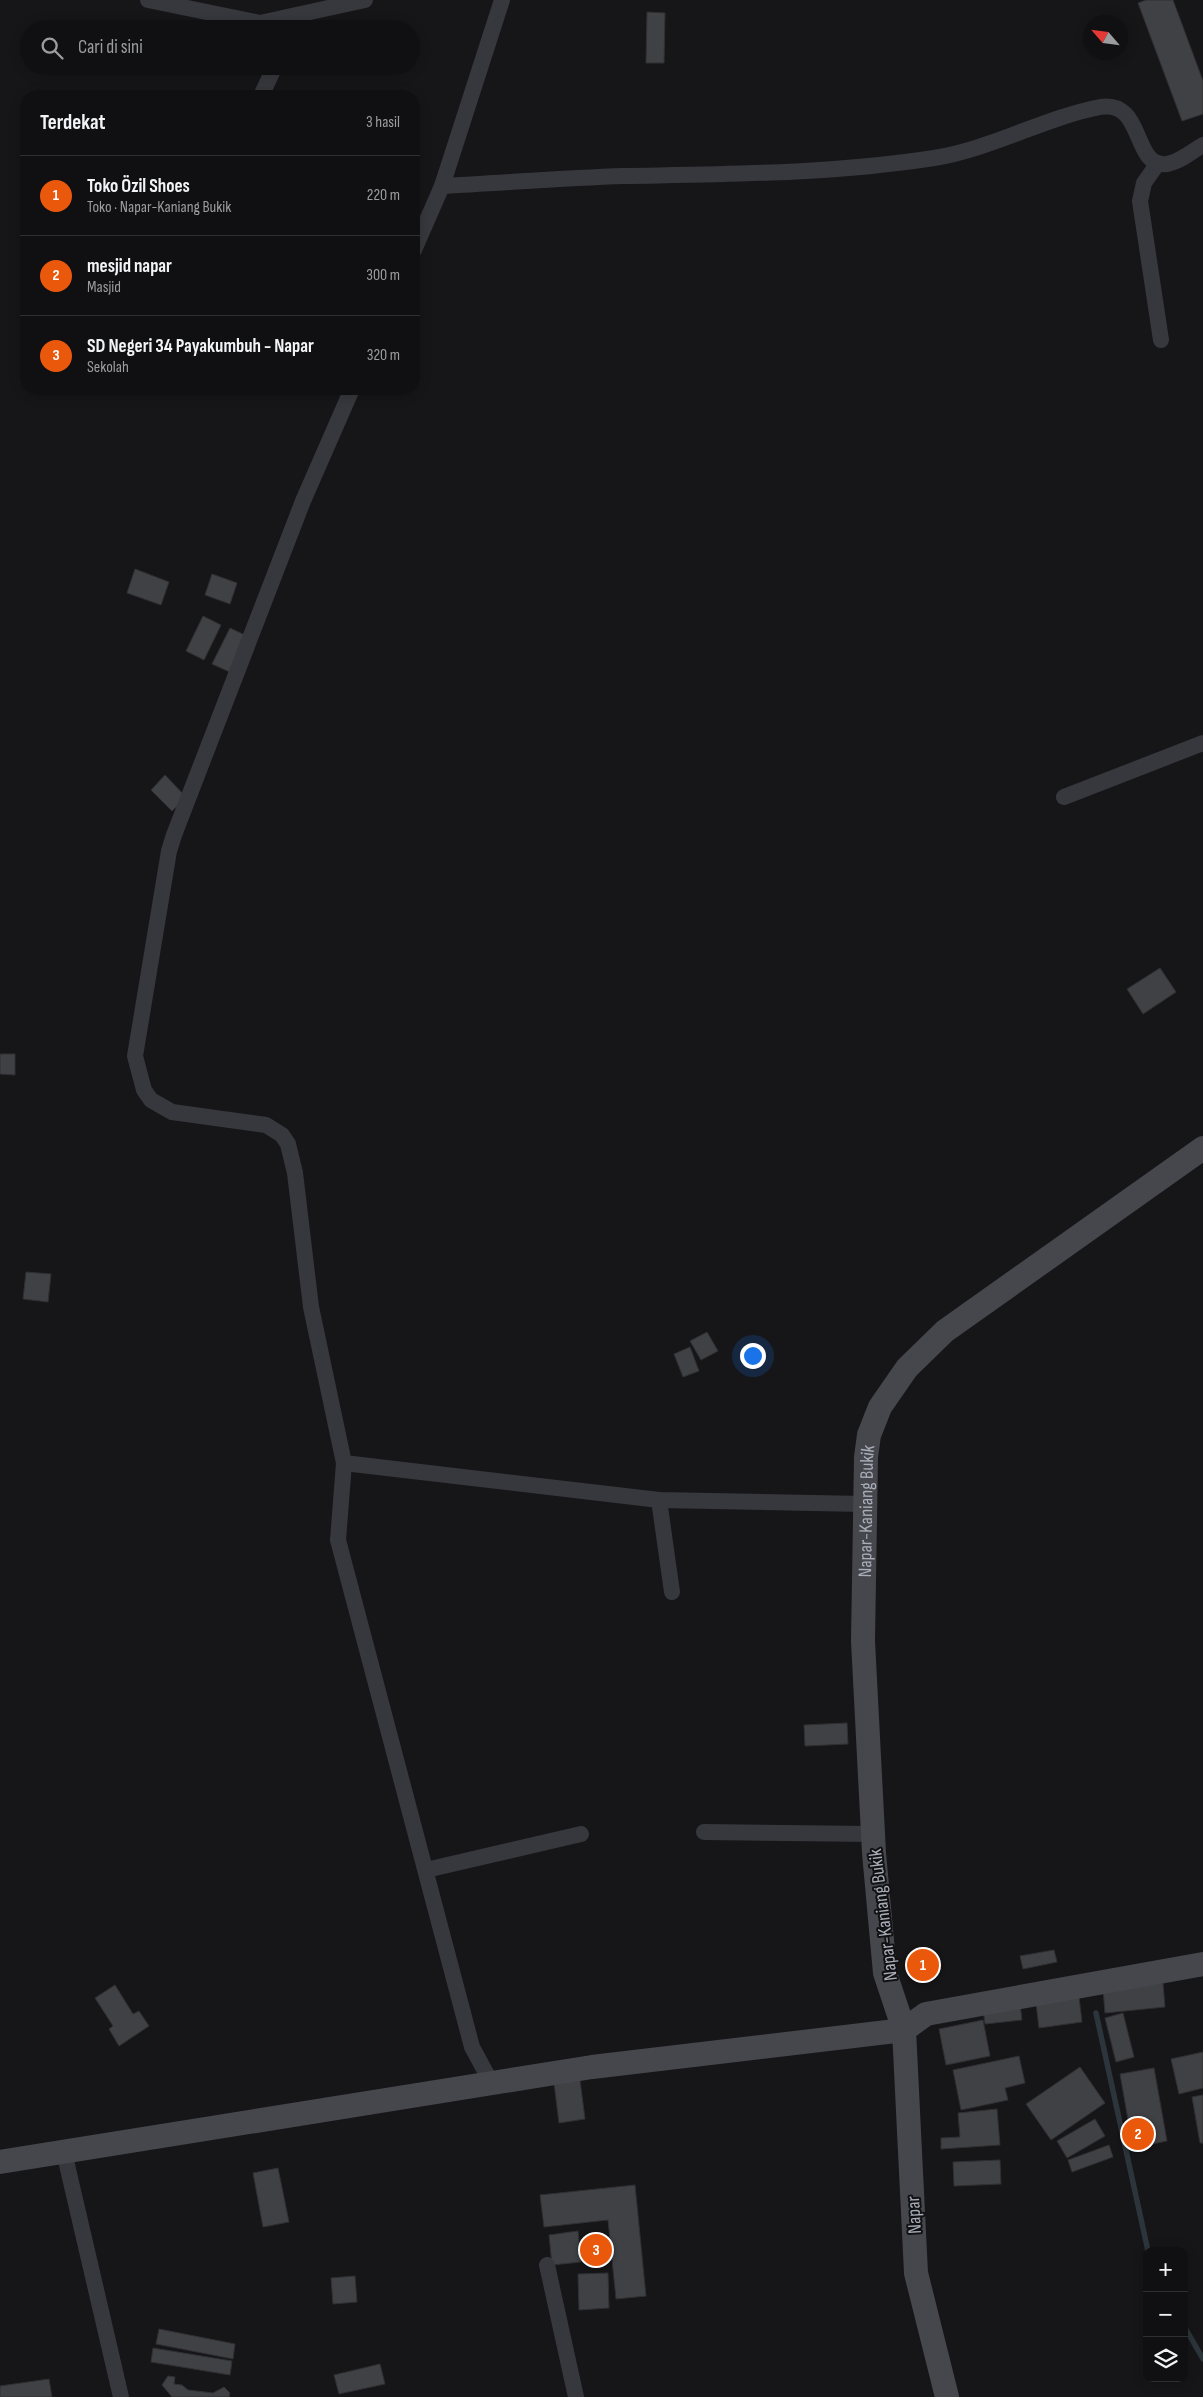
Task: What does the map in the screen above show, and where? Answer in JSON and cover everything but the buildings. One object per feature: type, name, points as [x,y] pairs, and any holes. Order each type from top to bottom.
[{"type":"street","points":[[148,0],[245,20]]},
{"type":"street","points":[[302,20],[365,0]]},
{"type":"street","points":[[420,236],[442,186],[502,0]]},
{"type":"street","points":[[264,90],[271,75]]},
{"type":"street","points":[[442,186],[621,176],[789,173],[935,158],[978,147],[1102,107],[1118,110],[1128,116],[1149,159],[1158,163],[1171,163],[1203,145]]},
{"type":"street","points":[[1158,163],[1144,183],[1140,200],[1161,340]]},
{"type":"street","points":[[349,395],[303,501],[174,835],[169,851],[135,1056],[144,1090],[151,1100],[162,1108],[172,1112],[266,1125],[282,1135],[288,1144],[295,1173],[311,1307],[344,1463],[338,1540],[472,2047],[492,2084]]},
{"type":"street","points":[[1064,797],[1203,743]]},
{"type":"street","name":"Napar-Kaniang Bukik","points":[[904,2030],[885,1973],[873,1834],[863,1641],[868,1435],[880,1407],[907,1368],[945,1331],[966,1314],[1203,1148]]},
{"type":"street","points":[[344,1463],[659,1500],[865,1504]]},
{"type":"street","points":[[659,1500],[672,1592]]},
{"type":"street","points":[[704,1832],[873,1834]]},
{"type":"street","points":[[426,1870],[581,1834]]},
{"type":"street","points":[[0,2162],[592,2067],[904,2030],[926,2014],[1203,1964]]},
{"type":"street","name":"Napar","points":[[904,2030],[916,2274],[947,2397]]},
{"type":"street","points":[[64,2152],[121,2397]]},
{"type":"street","points":[[547,2265],[576,2397]]},
{"type":"waterway","points":[[1096,2013],[1147,2247]]},
{"type":"waterway","points":[[1188,2333],[1203,2359]]},
{"type":"place","name":"Toko Özil Shoes","points":[[923,1965]]},
{"type":"place","name":"mesjid napar","points":[[1138,2134]]},
{"type":"place","name":"SD Negeri 34 Payakumbuh - Napar","points":[[596,2250]]}]
